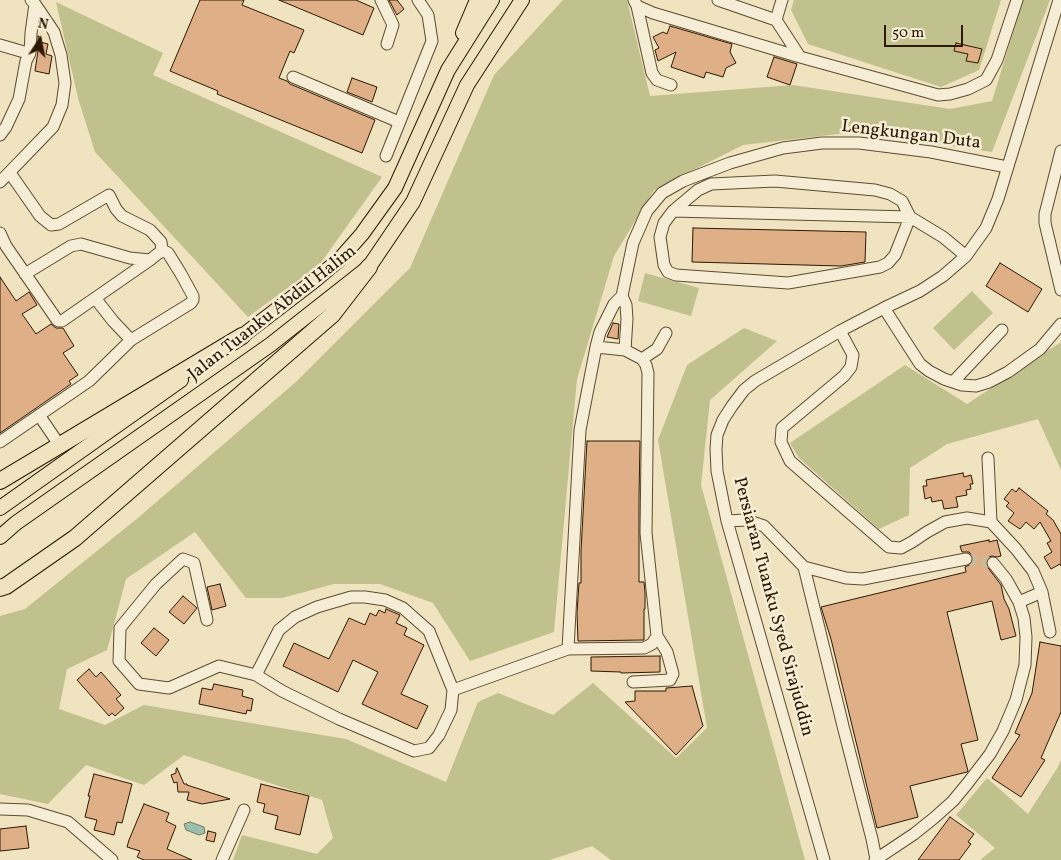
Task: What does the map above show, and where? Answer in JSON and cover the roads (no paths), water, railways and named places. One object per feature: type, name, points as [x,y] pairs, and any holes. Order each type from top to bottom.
[{"type":"highway","points":[[3,587],[75,538],[332,315],[369,268]]},
{"type":"highway","points":[[0,481],[242,336]]},
{"type":"main road","points":[[448,70],[477,0]]},
{"type":"main road","name":"Jalan Tuanku Abdul Halim","points":[[0,508],[242,336],[340,259],[362,234],[395,188],[448,70],[492,0]]},
{"type":"main road","name":"Jalan Tuanku Abdul Halim","points":[[0,537],[16,523],[270,345],[369,268],[413,202],[467,85],[522,0]]},
{"type":"street","points":[[381,0],[393,25],[387,44]]},
{"type":"street","points":[[386,156],[432,41],[428,15],[418,0]]},
{"type":"street","points":[[718,0],[776,20],[800,57]]},
{"type":"street","points":[[776,20],[782,0]]},
{"type":"street","points":[[636,3],[652,13],[800,57],[938,95],[968,89],[986,80],[997,60],[1017,0]]},
{"type":"street","name":"Persiaran Tuanku Syed Sirajuddin","points":[[824,860],[727,521],[717,471],[717,435],[723,420],[744,390],[755,381],[840,331],[920,291],[943,276],[966,256],[986,228],[998,199],[1060,0]]},
{"type":"street","points":[[0,135],[6,127],[19,99],[25,56],[30,53],[31,1]]},
{"type":"street","points":[[0,182],[54,127],[62,105],[65,83],[61,55],[54,32],[31,1]]},
{"type":"street","points":[[636,3],[652,73],[657,80],[670,85]]},
{"type":"street","points":[[0,45],[25,56]]},
{"type":"street","points":[[293,77],[399,122]]},
{"type":"street","name":"Lengkungan Duta","points":[[622,296],[633,243],[647,211],[662,193],[683,181],[730,163],[783,148],[822,143],[859,143],[931,152],[1007,167]]},
{"type":"street","points":[[1061,151],[1057,181],[1045,214],[1045,223],[1061,290]]},
{"type":"street","points":[[10,173],[40,216],[50,225],[59,224],[108,195],[122,216],[150,230],[161,242],[162,252]]},
{"type":"street","points":[[774,181],[875,190],[890,194],[902,201],[910,217],[895,255],[880,267],[788,283],[668,272],[664,264],[660,237],[664,223],[673,211],[698,190],[711,184],[774,181]]},
{"type":"street","points":[[673,211],[910,217],[943,237],[966,256]]},
{"type":"street","points":[[0,233],[3,248],[25,274],[56,320],[62,321],[164,250],[177,267],[193,300],[131,340],[89,381],[0,442]]},
{"type":"street","points":[[1049,242],[1061,246]]},
{"type":"street","points":[[25,274],[71,246],[81,244],[120,256],[150,260]]},
{"type":"street","points":[[568,649],[580,430],[600,332],[614,304],[622,296],[626,305],[627,319],[625,350]]},
{"type":"street","points":[[95,298],[131,340]]},
{"type":"street","points":[[884,308],[920,364],[929,371],[962,385],[976,386],[989,382],[1008,372],[1040,349],[1061,324]]},
{"type":"street","points":[[953,382],[1002,330]]},
{"type":"street","points":[[840,331],[853,355],[851,367],[844,376],[782,428],[781,442],[790,461],[889,547],[901,548],[945,522],[967,518],[990,522],[1016,549],[1033,571],[1042,592],[1050,632]]},
{"type":"street","points":[[642,359],[657,349],[666,333]]},
{"type":"street","points":[[596,347],[625,350],[642,359],[648,373],[646,532],[657,636],[667,652],[673,674],[670,680],[633,682]]},
{"type":"street","points":[[39,415],[60,446]]},
{"type":"street","points":[[988,458],[990,522]]},
{"type":"street","points":[[727,521],[746,520],[764,526],[804,567],[872,838],[875,860],[914,834],[953,801],[990,754],[1003,731],[1016,700],[1025,665],[1026,636],[1024,618],[1019,602],[1006,579],[993,564]]},
{"type":"street","points":[[804,567],[846,578],[863,579],[966,558]]},
{"type":"street","points":[[207,620],[194,563],[183,559],[156,584],[120,628],[119,661],[139,684],[169,688],[219,666],[256,675],[290,695],[339,719],[414,751],[429,748],[439,735],[451,710],[453,690],[429,630],[403,608],[385,600],[351,597],[317,607],[295,617],[279,630],[256,675]]},
{"type":"street","points":[[1019,602],[1042,592]]},
{"type":"street","points":[[453,690],[568,649],[644,648],[652,644],[657,636]]},
{"type":"street","points":[[0,809],[28,810],[68,822],[112,860]]},
{"type":"street","points":[[222,860],[244,810]]},
{"type":"tunnel","points":[[966,559],[993,563]]}]
